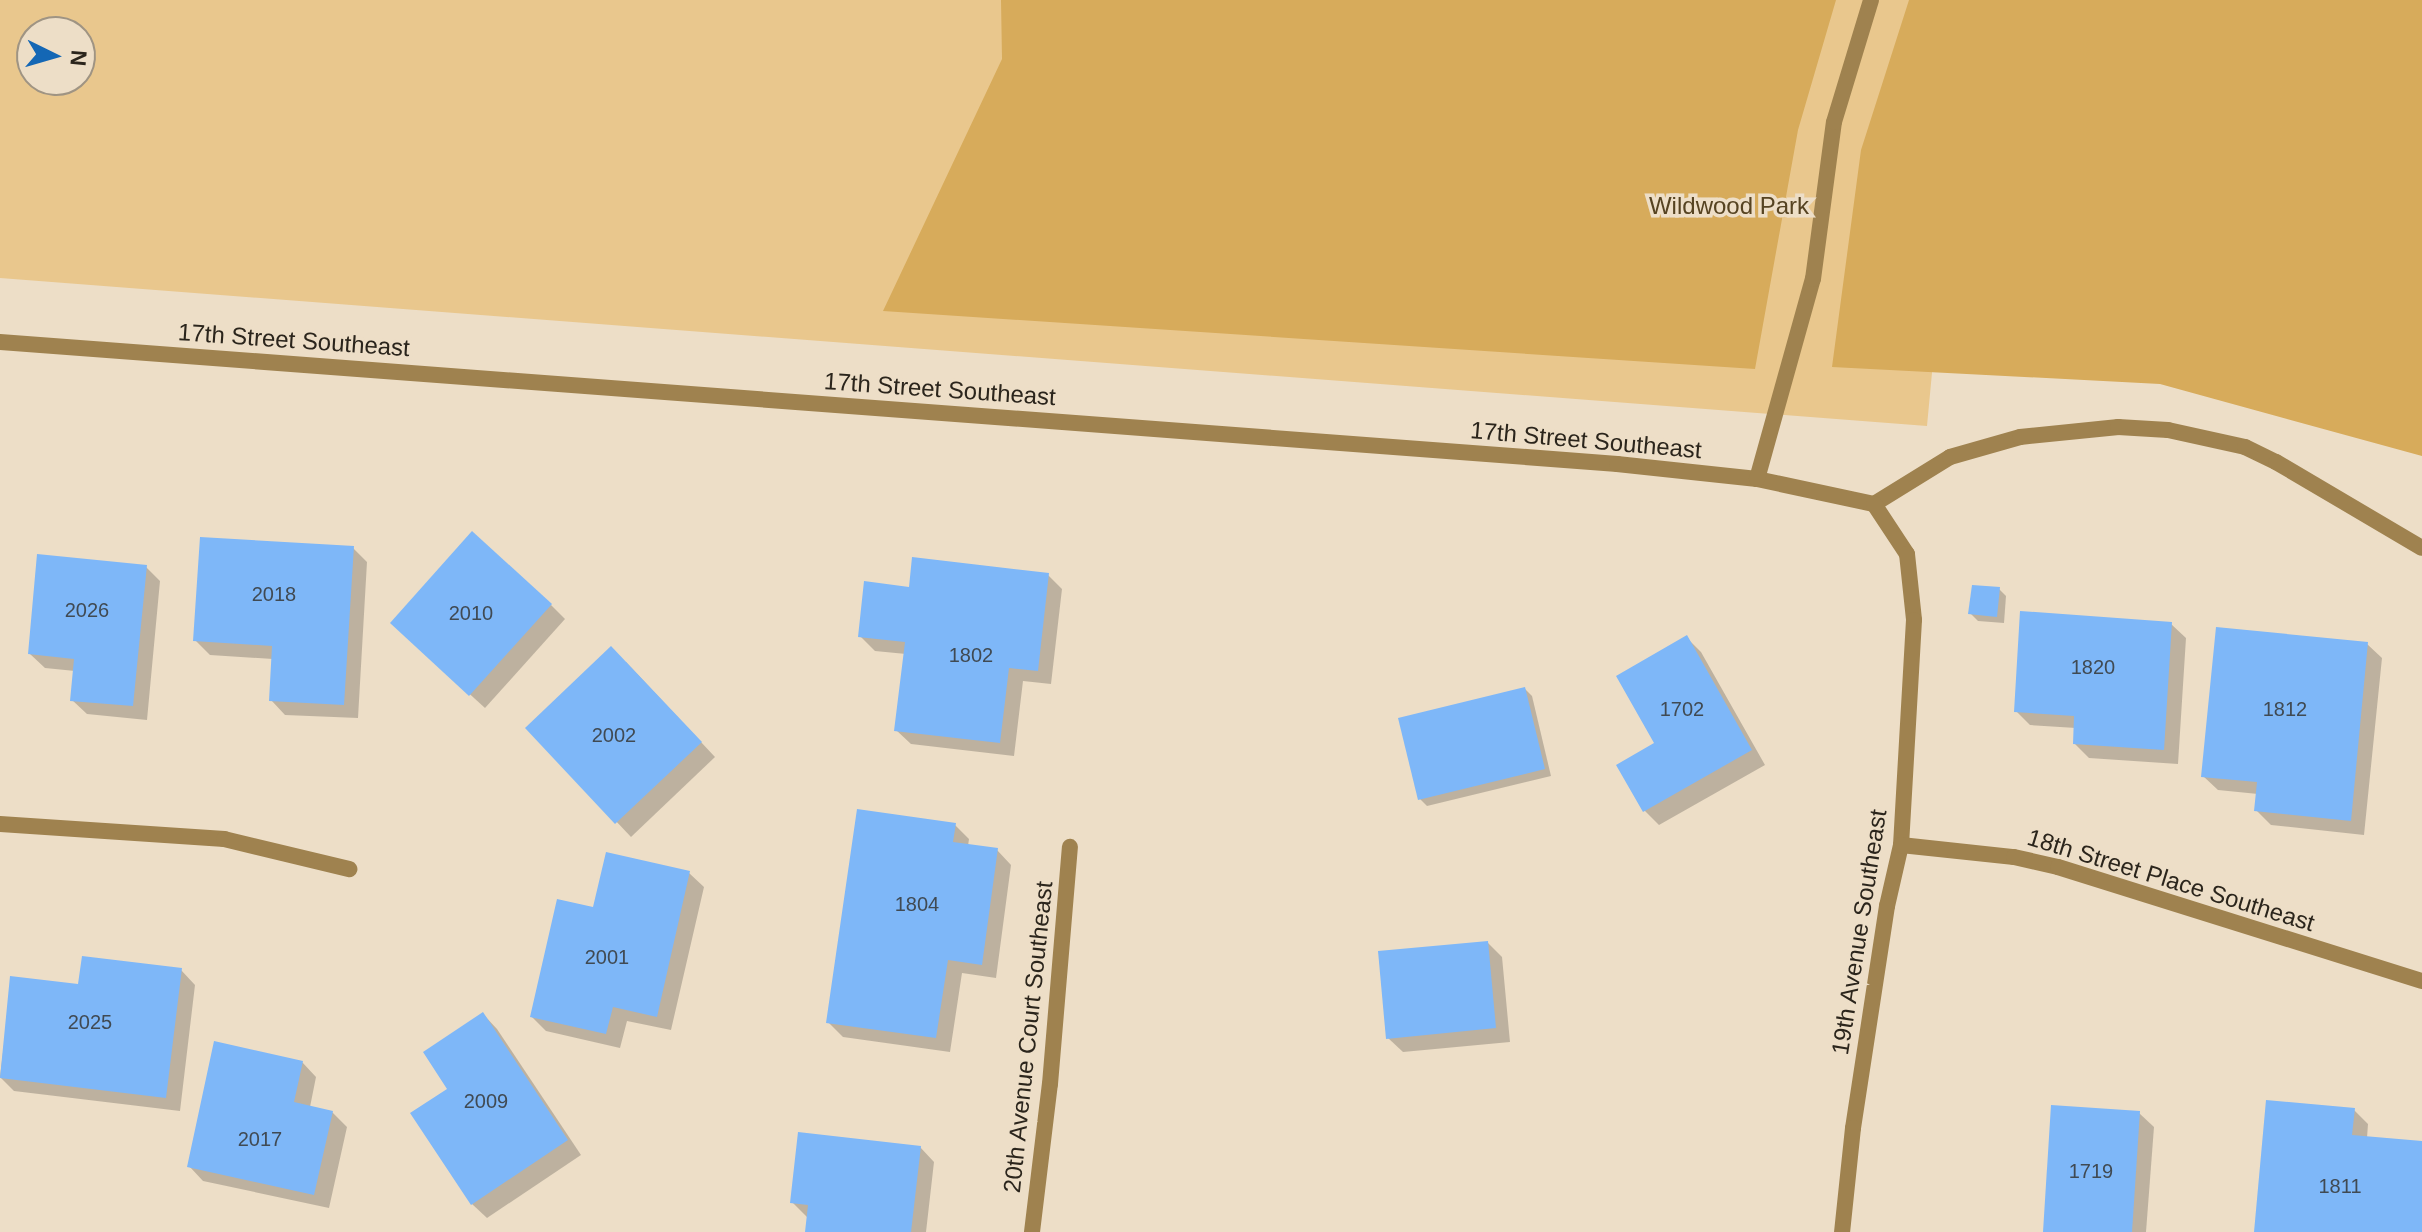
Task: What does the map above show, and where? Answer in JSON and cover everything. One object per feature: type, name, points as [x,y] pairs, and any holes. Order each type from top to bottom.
[{"type":"street","points":[[1757,479],[1813,279],[1834,122],[1871,0]]},
{"type":"street","name":"17th Street Southeast","points":[[0,342],[1617,464],[1757,479],[1874,504]]},
{"type":"street","points":[[1874,504],[1950,457],[2020,437],[2118,427],[2168,430],[2245,447],[2422,548]]},
{"type":"street","name":"19th Avenue Southeast","points":[[1842,1232],[1858,1098],[1887,906],[1901,845],[1914,620],[1907,554],[1874,504]]},
{"type":"street","points":[[0,824],[224,839],[349,869]]},
{"type":"street","name":"18th Street Place Southeast","points":[[1901,845],[2014,857],[2058,867],[2422,981]]},
{"type":"street","name":"20th Avenue Court Southeast","points":[[1032,1232],[1053,1052],[1070,847]]},
{"type":"green space","name":"Wildwood Park","points":[[0,0],[1967,0],[1927,426],[0,278]]},
{"type":"green space","points":[[1001,0],[1836,0],[1798,130],[1755,369],[883,311],[1002,59]]},
{"type":"green space","points":[[1909,0],[2422,0],[2422,456],[2160,384],[1832,367],[1861,150]]},
{"type":"building","points":[[472,531],[552,604],[469,696],[390,623]]},
{"type":"building","points":[[200,537],[354,546],[344,705],[269,701],[272,646],[193,641]]},
{"type":"building","points":[[37,554],[147,565],[133,706],[70,701],[74,659],[28,654]]},
{"type":"building","points":[[912,557],[1049,573],[1038,671],[1009,668],[1000,743],[894,731],[905,642],[858,637],[864,581],[909,587]]},
{"type":"building","points":[[1972,585],[2000,587],[1997,617],[1968,614]]},
{"type":"building","points":[[2020,611],[2172,622],[2164,750],[2073,744],[2074,716],[2014,712]]},
{"type":"building","points":[[2216,627],[2368,642],[2351,821],[2254,811],[2257,782],[2201,777]]},
{"type":"building","points":[[1687,635],[1752,750],[1643,812],[1616,765],[1654,743],[1616,676]]},
{"type":"building","points":[[611,646],[702,742],[615,824],[525,728]]},
{"type":"building","points":[[1525,687],[1545,769],[1418,800],[1398,718]]},
{"type":"building","points":[[857,809],[956,823],[953,842],[998,848],[982,965],[948,960],[936,1038],[826,1023]]},
{"type":"building","points":[[606,852],[690,871],[657,1017],[613,1007],[606,1034],[530,1017],[557,899],[593,907]]},
{"type":"building","points":[[1488,941],[1496,1028],[1386,1039],[1378,951]]},
{"type":"building","points":[[82,956],[182,968],[166,1098],[0,1078],[10,976],[78,984]]},
{"type":"building","points":[[483,1012],[568,1140],[471,1205],[410,1113],[447,1089],[423,1052]]},
{"type":"building","points":[[214,1041],[303,1061],[294,1102],[333,1111],[314,1195],[187,1167]]},
{"type":"building","points":[[2266,1100],[2355,1108],[2352,1135],[2422,1141],[2422,1232],[2254,1232]]},
{"type":"building","points":[[2051,1105],[2140,1111],[2132,1232],[2043,1232]]},
{"type":"building","points":[[798,1132],[921,1146],[911,1232],[805,1232],[808,1205],[790,1203]]}]
